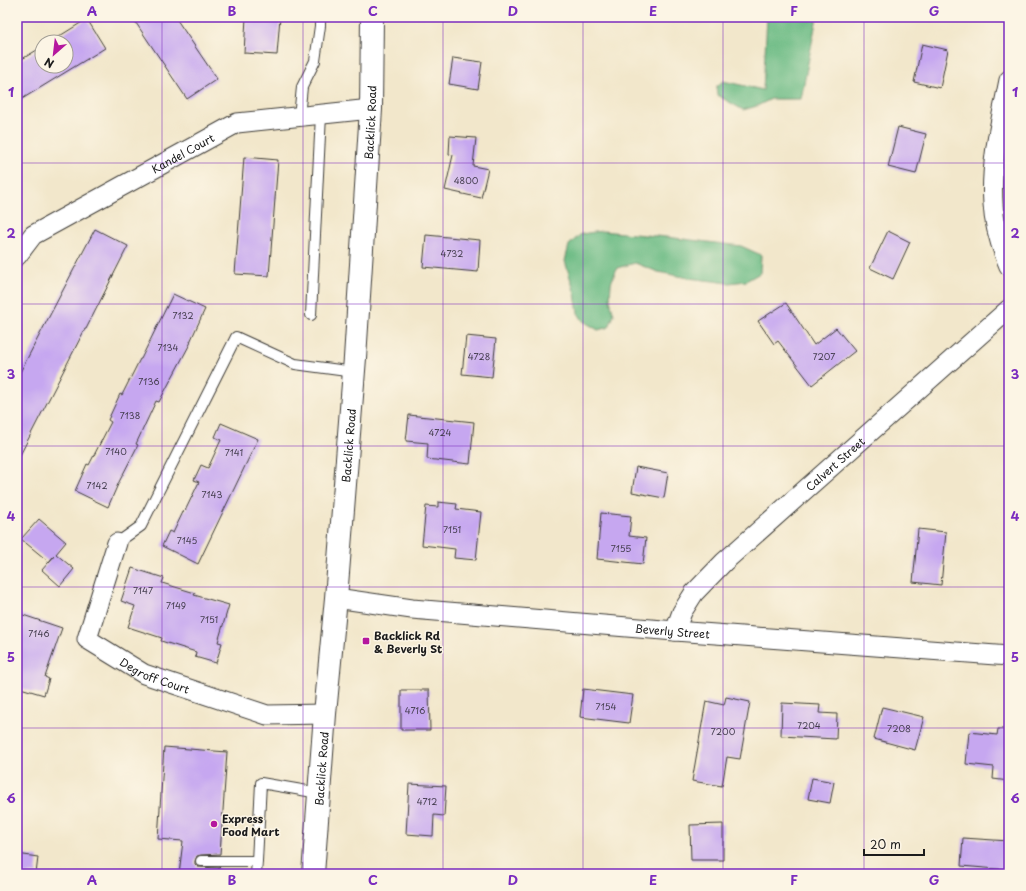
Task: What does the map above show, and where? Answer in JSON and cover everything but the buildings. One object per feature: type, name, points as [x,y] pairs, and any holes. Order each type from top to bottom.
[{"type":"main road","name":"Backlick Road","points":[[313,874],[354,372],[371,109],[372,17]]},
{"type":"street","points":[[1009,80],[998,133],[994,166],[993,205],[998,236],[1009,266]]},
{"type":"street","name":"Kandel Court","points":[[17,256],[33,235],[237,123],[371,109]]},
{"type":"street","name":"Calvert Street","points":[[675,630],[682,612],[694,593],[724,562],[1009,309]]},
{"type":"street","name":"Degroff Court","points":[[117,543],[87,638],[144,674],[267,715],[325,714]]},
{"type":"street","name":"Beverly Street","points":[[336,598],[412,609],[1009,656]]},
{"type":"lane","points":[[299,117],[302,87],[315,61],[320,17]]},
{"type":"lane","points":[[311,315],[321,114]]},
{"type":"lane","points":[[117,543],[141,526],[236,337],[295,364],[354,372]]},
{"type":"lane","points":[[256,874],[261,783],[319,793]]},
{"type":"lane","points":[[201,861],[257,861]]},
{"type":"green space","points":[[767,17],[817,17],[801,99],[771,99],[757,106],[743,110],[717,95],[716,87],[723,81],[763,90]]},
{"type":"green space","points":[[602,231],[741,246],[761,255],[760,273],[746,281],[729,283],[688,278],[658,272],[635,263],[617,268],[611,283],[610,300],[614,315],[609,327],[598,330],[583,321],[578,313],[575,294],[565,261],[569,245],[581,234]]},
{"type":"place","name":"Backlick Rd & Beverly St","points":[[366,641]]},
{"type":"place","name":"Express Food Mart","points":[[214,824]]}]
